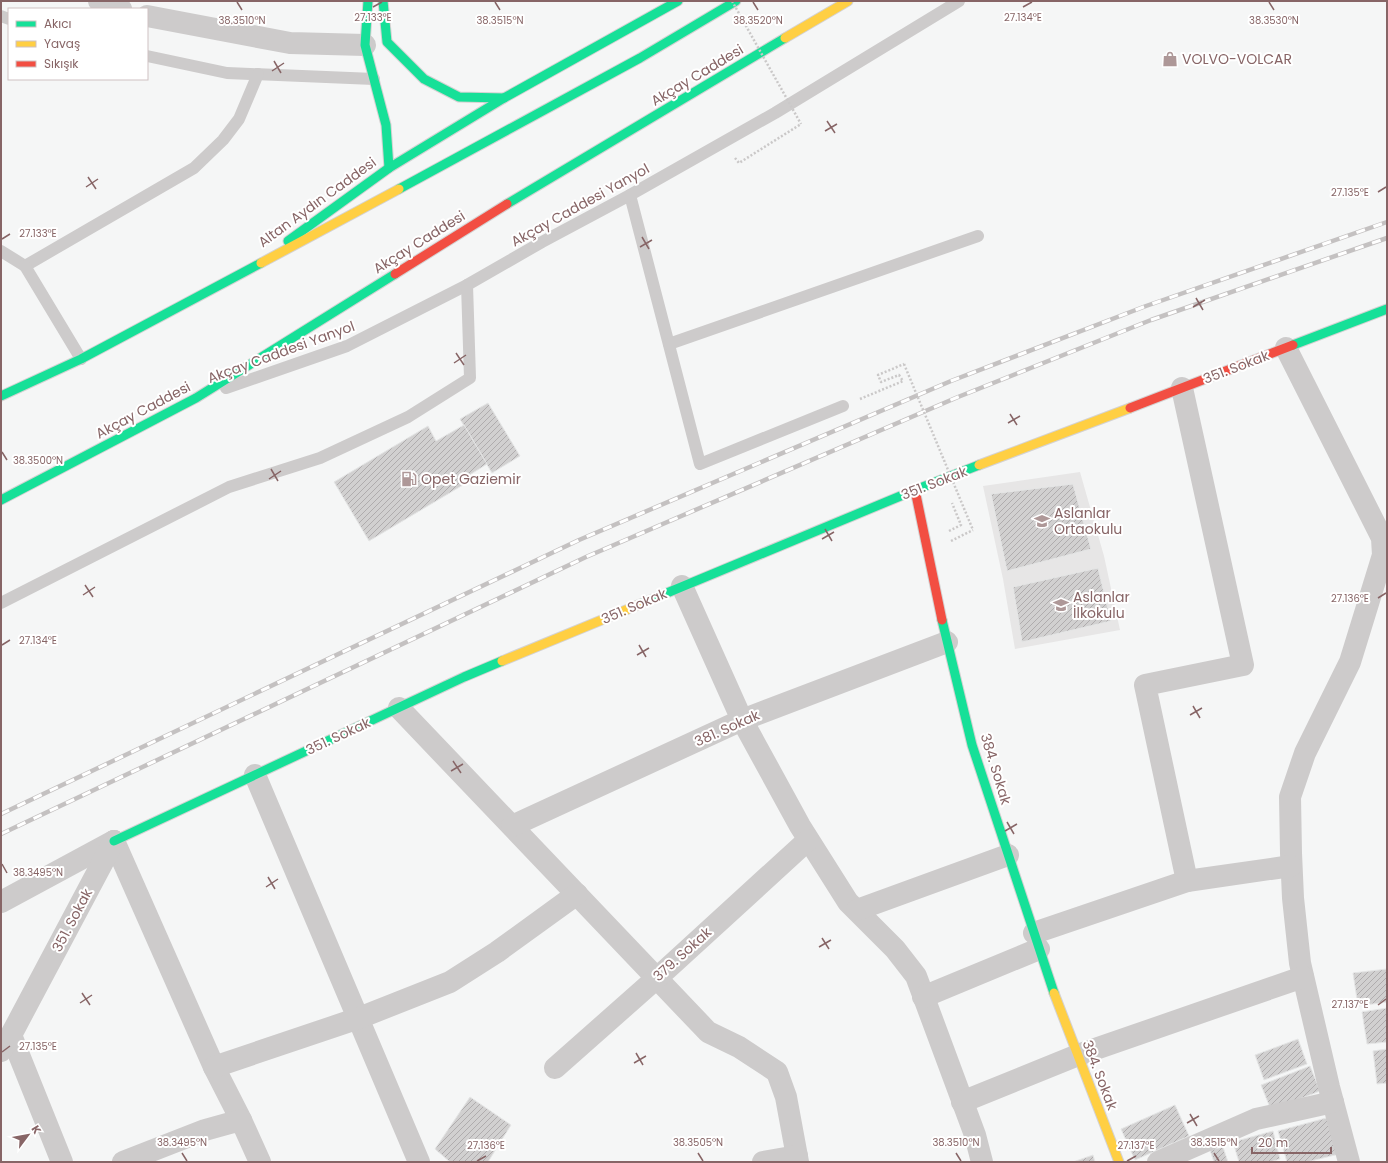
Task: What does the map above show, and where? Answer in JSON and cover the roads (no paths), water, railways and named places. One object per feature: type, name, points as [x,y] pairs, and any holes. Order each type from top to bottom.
[{"type":"main road","name":"Altan Aydın Caddesi","points":[[241,274],[389,168],[386,125],[365,45],[368,1]]},
{"type":"main road","points":[[384,1],[387,42],[424,79],[459,97],[504,98]]},
{"type":"main road","points":[[389,168],[504,98],[678,1]]},
{"type":"main road","points":[[1,396],[81,359],[241,274],[640,58],[736,1]]},
{"type":"main road","name":"Akçay Caddesi","points":[[1,500],[196,398],[500,208],[848,1]]},
{"type":"main road","name":"351. Sokak","points":[[114,841],[464,677],[915,490],[1387,309]]},
{"type":"main road","name":"384. Sokak","points":[[915,490],[947,642],[972,745],[1050,982],[1119,1162]]},
{"type":"street","points":[[99,1],[118,8]]},
{"type":"street","points":[[148,16],[290,43],[365,45]]},
{"type":"street","points":[[1286,348],[1382,538],[1383,555],[1350,662],[1306,753],[1290,797],[1291,866],[1299,956],[1333,1102],[1349,1162]]},
{"type":"street","points":[[1182,388],[1243,665],[1145,685],[1187,880]]},
{"type":"street","points":[[682,586],[742,720],[808,840],[848,902],[895,949],[916,976],[975,1134],[982,1162]]},
{"type":"street","name":"381. Sokak","points":[[512,826],[742,720],[947,642]]},
{"type":"street","points":[[399,708],[708,1032],[739,1047],[777,1072],[786,1097],[798,1159],[763,1162]]},
{"type":"street","points":[[256,775],[419,1162]]},
{"type":"street","name":"379. Sokak","points":[[555,1068],[657,978],[808,840]]},
{"type":"street","points":[[1,902],[114,841],[214,1067],[241,1120],[260,1162]]},
{"type":"street","name":"351. Sokak","points":[[6,1043],[114,841]]},
{"type":"street","points":[[857,910],[1008,855]]},
{"type":"street","points":[[923,997],[1036,941],[1187,880],[1291,866]]},
{"type":"street","points":[[214,1067],[359,1018],[450,982],[497,952],[577,894]]},
{"type":"street","points":[[962,1102],[1078,1055],[1303,977]]},
{"type":"street","points":[[6,1043],[62,1162]]},
{"type":"street","points":[[1158,1162],[1256,1120],[1333,1102]]},
{"type":"street","points":[[123,1162],[205,1130],[241,1120]]},
{"type":"lane","name":"Akçay Caddesi Yanyol","points":[[196,398],[347,346],[467,285],[775,113],[959,1]]},
{"type":"lane","points":[[148,56],[227,73],[374,79]]},
{"type":"lane","points":[[25,266],[194,168],[223,140],[239,120],[258,74]]},
{"type":"lane","points":[[630,195],[700,464],[843,406]]},
{"type":"lane","points":[[669,344],[978,236]]},
{"type":"lane","points":[[1,251],[25,266],[81,359]]},
{"type":"lane","points":[[1,604],[230,487],[320,458],[408,417],[470,378],[467,285]]},
{"type":"railway","points":[[1,814],[579,540],[951,381],[1146,306],[1387,222]]},
{"type":"railway","points":[[1,834],[586,557],[958,397],[1151,320],[1387,238]]},
{"type":"place","name":"VOLVO-VOLCAR","points":[[1170,59]]},
{"type":"place","name":"Opet Gaziemir","points":[[409,479]]},
{"type":"place","name":"Aslanlar Ortaokulu","points":[[1042,521]]},
{"type":"place","name":"Aslanlar İlkokulu","points":[[1061,605]]}]
